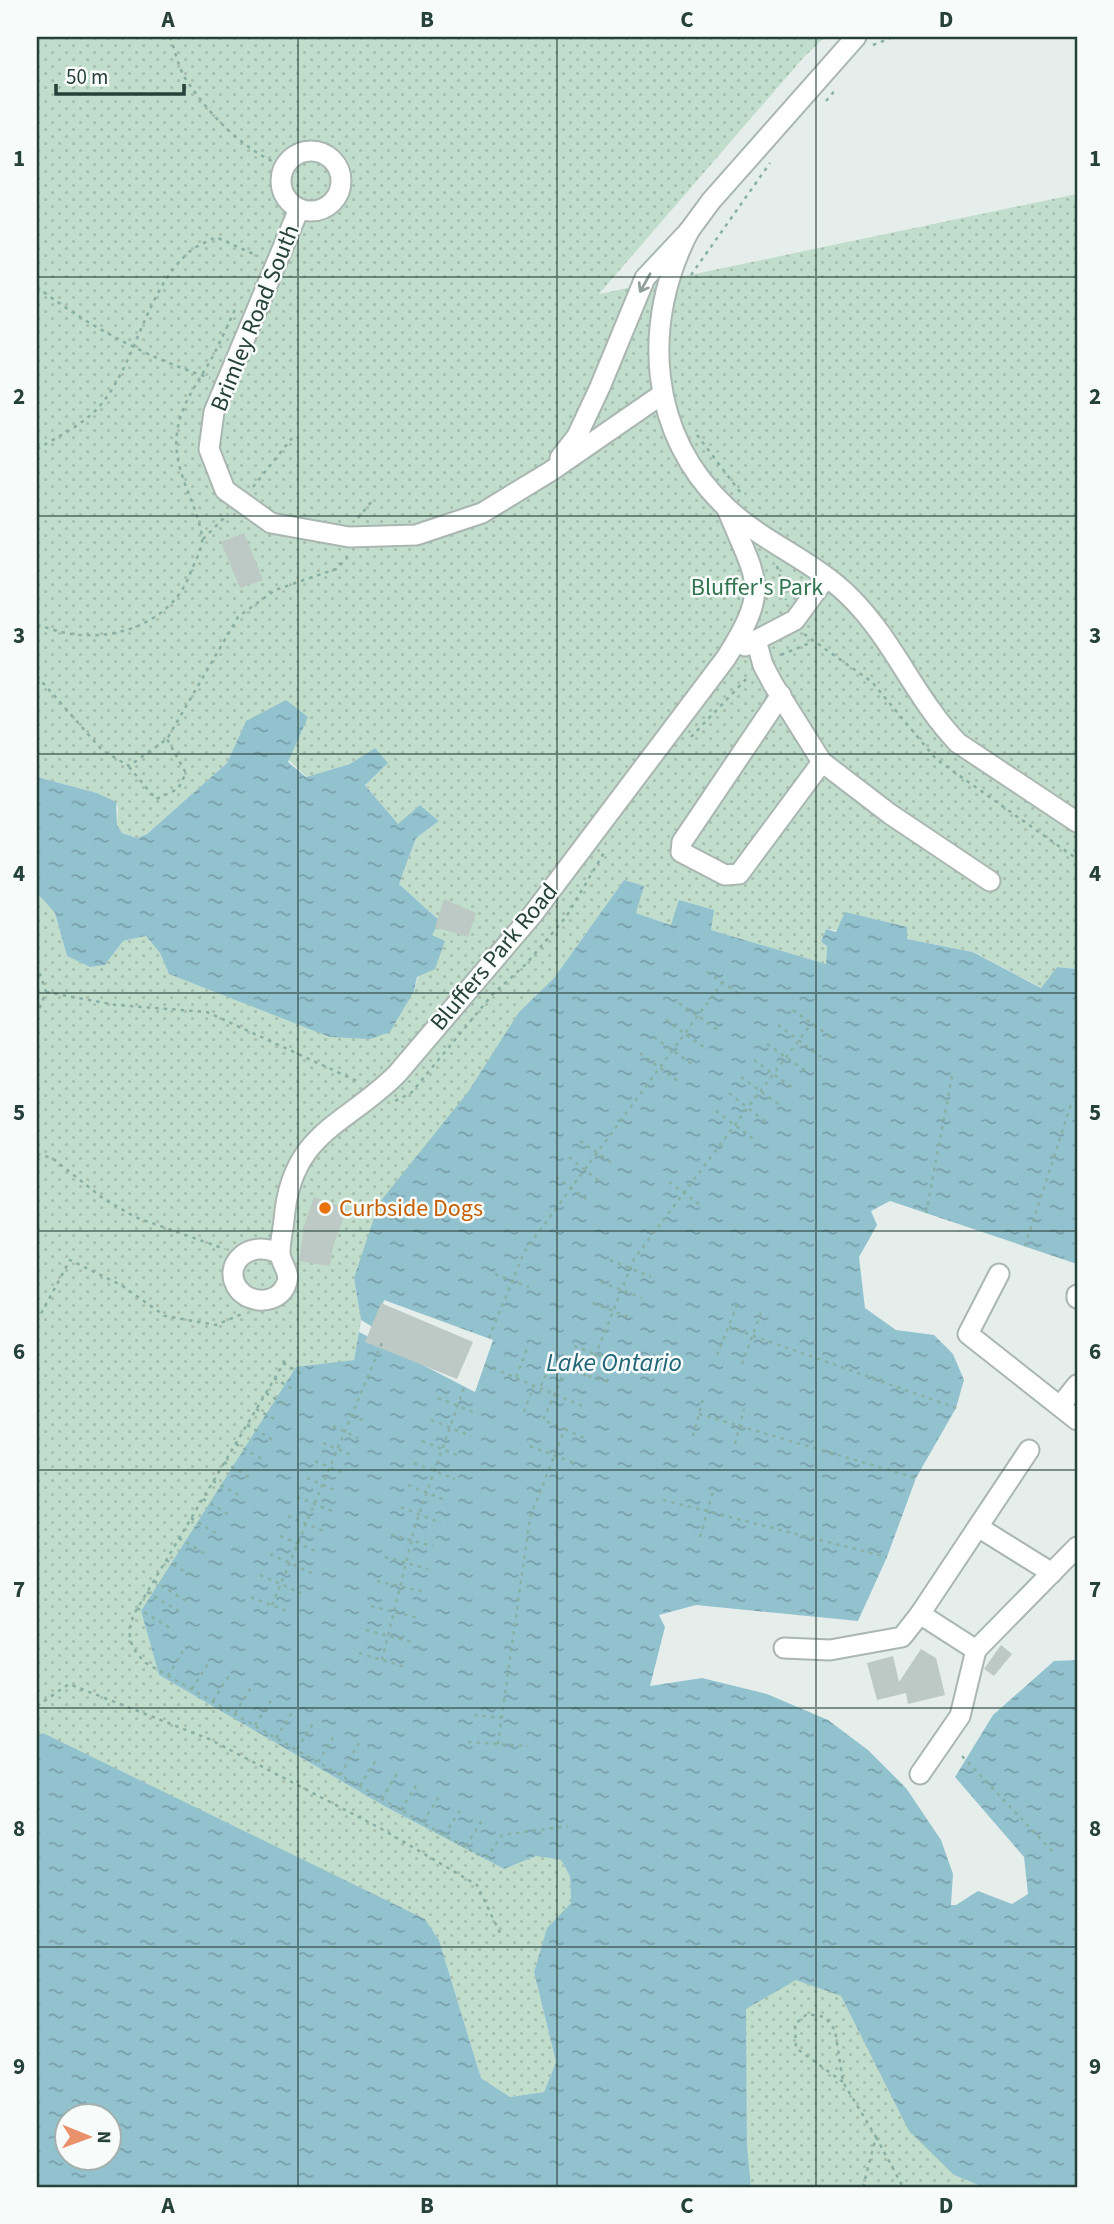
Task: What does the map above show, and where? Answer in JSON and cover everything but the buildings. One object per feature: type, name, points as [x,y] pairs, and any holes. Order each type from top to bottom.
[{"type":"street","name":"Brimley Road South","points":[[551,471],[583,424],[645,278],[689,231],[711,201],[864,41]]},
{"type":"street","name":"Brimley Road South","points":[[312,151],[324,154],[339,169],[341,179],[336,199],[320,211],[299,209],[284,195],[282,176],[285,167],[302,153],[312,151]]},
{"type":"street","name":"Brimley Road South","points":[[299,209],[214,412],[209,449],[225,490],[271,523],[349,537],[416,535],[482,513],[551,471],[661,394]]},
{"type":"street","name":"Bluffers Park Road","points":[[689,231],[670,272],[661,312],[658,366],[661,394],[677,442],[700,478],[727,509],[849,596],[867,615],[944,729],[958,743],[1077,822]]},
{"type":"street","name":"Bluffers Park Road","points":[[252,1300],[271,1299],[285,1288],[288,1270],[280,1254],[289,1192],[306,1151],[321,1132],[379,1092],[397,1074],[533,914],[726,658],[752,614],[756,591],[752,571],[727,509]]},
{"type":"street","name":"Bluffers Park Road","points":[[726,658],[802,614],[825,579]]},
{"type":"street","points":[[756,640],[763,665],[822,762],[890,814],[990,881]]},
{"type":"street","points":[[781,695],[682,842],[681,852],[725,875],[739,873],[822,762]]},
{"type":"street","points":[[252,1300],[238,1289],[234,1271],[241,1255],[253,1247],[267,1247],[280,1254]]},
{"type":"street","points":[[999,1274],[968,1334],[1077,1420]]},
{"type":"street","points":[[1061,1405],[1077,1385]]},
{"type":"street","points":[[784,1648],[830,1650],[902,1637],[1029,1450]]},
{"type":"street","points":[[978,1527],[1052,1573]]},
{"type":"street","points":[[920,1774],[960,1716],[976,1650],[1077,1547]]},
{"type":"street","points":[[920,1614],[976,1650]]},
{"type":"path","points":[[170,37],[184,76],[215,116],[260,157],[285,167]]},
{"type":"path","points":[[864,41],[893,37]]},
{"type":"path","points":[[823,104],[840,84]]},
{"type":"path","points":[[687,282],[706,250],[776,154]]},
{"type":"path","points":[[37,449],[69,431],[102,403],[135,347],[150,308],[188,252],[216,237],[277,265]]},
{"type":"path","points":[[37,287],[76,317],[135,347],[228,384]]},
{"type":"path","points":[[203,539],[175,448],[177,428],[199,374],[211,358],[239,302]]},
{"type":"path","points":[[693,431],[745,498]]},
{"type":"path","points":[[250,490],[292,438]]},
{"type":"path","points":[[354,526],[364,507],[372,501]]},
{"type":"path","points":[[37,625],[74,635],[117,632],[145,624],[166,609],[188,582],[203,539],[236,507]]},
{"type":"path","points":[[129,766],[167,739],[237,617],[275,590],[336,569],[347,558],[345,544]]},
{"type":"path","points":[[776,562],[787,602]]},
{"type":"path","points":[[773,659],[812,642]]},
{"type":"path","points":[[37,676],[102,750],[129,766],[156,799],[178,789],[186,773],[167,739]]},
{"type":"path","points":[[37,965],[46,992],[37,1015]]},
{"type":"path","points":[[707,972],[738,993]]},
{"type":"path","points":[[489,1338],[524,1252],[658,1066],[722,983]]},
{"type":"path","points":[[46,992],[116,1005],[207,1013],[368,1086]]},
{"type":"path","points":[[679,1003],[718,1030]]},
{"type":"path","points":[[793,1010],[831,1037]]},
{"type":"path","points":[[666,1020],[705,1048]]},
{"type":"path","points":[[587,1376],[630,1268],[811,1024]]},
{"type":"path","points":[[778,1025],[821,1057]]},
{"type":"path","points":[[654,1037],[693,1065]]},
{"type":"path","points":[[766,1044],[806,1071]]},
{"type":"path","points":[[640,1053],[679,1082]]},
{"type":"path","points":[[754,1060],[793,1088]]},
{"type":"path","points":[[926,1213],[953,1071]]},
{"type":"path","points":[[741,1077],[781,1105]]},
{"type":"path","points":[[729,1093],[767,1123]]},
{"type":"path","points":[[1025,1246],[1072,1101]]},
{"type":"path","points":[[716,1111],[756,1140]]},
{"type":"path","points":[[580,1141],[612,1163]]},
{"type":"path","points":[[37,1154],[52,1158],[104,1199],[135,1217],[241,1255]]},
{"type":"path","points":[[569,1157],[599,1181]]},
{"type":"path","points":[[556,1177],[586,1199]]},
{"type":"path","points":[[668,1182],[699,1204]]},
{"type":"path","points":[[37,1321],[70,1260],[121,1285],[165,1316],[216,1325],[241,1316],[252,1300]]},
{"type":"path","points":[[610,1260],[651,1277]]},
{"type":"path","points":[[495,1274],[529,1287]]},
{"type":"path","points":[[601,1282],[642,1298]]},
{"type":"path","points":[[717,1355],[739,1300]]},
{"type":"path","points":[[593,1303],[633,1319]]},
{"type":"path","points":[[742,1364],[762,1310]]},
{"type":"path","points":[[729,1327],[956,1408]]},
{"type":"path","points":[[272,1605],[382,1343]]},
{"type":"path","points":[[574,1346],[616,1362]]},
{"type":"path","points":[[516,1377],[527,1349]]},
{"type":"path","points":[[540,1387],[552,1360]]},
{"type":"path","points":[[305,1376],[284,1362],[137,1608],[127,1631],[133,1651],[146,1663],[213,1702],[444,1835],[488,1856],[502,1835],[568,1826]]},
{"type":"path","points":[[485,1365],[555,1392],[585,1407]]},
{"type":"path","points":[[586,1439],[543,1420],[567,1366],[587,1376],[609,1382]]},
{"type":"path","points":[[274,1378],[296,1391]]},
{"type":"path","points":[[524,1412],[534,1384]]},
{"type":"path","points":[[382,1660],[420,1513],[465,1385]]},
{"type":"path","points":[[266,1393],[287,1406]]},
{"type":"path","points":[[438,1398],[478,1414]]},
{"type":"path","points":[[694,1436],[703,1399]]},
{"type":"path","points":[[256,1409],[278,1422]]},
{"type":"path","points":[[735,1444],[744,1409]]},
{"type":"path","points":[[699,1414],[916,1478]]},
{"type":"path","points":[[352,1415],[365,1421]]},
{"type":"path","points":[[430,1420],[471,1436]]},
{"type":"path","points":[[247,1425],[273,1440]]},
{"type":"path","points":[[332,1426],[358,1438]]},
{"type":"path","points":[[498,1744],[530,1517],[565,1429]]},
{"type":"path","points":[[422,1441],[462,1457]]},
{"type":"path","points":[[323,1443],[352,1455]]},
{"type":"path","points":[[236,1444],[262,1460]]},
{"type":"path","points":[[530,1446],[576,1464]]},
{"type":"path","points":[[315,1461],[344,1473]]},
{"type":"path","points":[[224,1462],[249,1477]]},
{"type":"path","points":[[414,1463],[455,1479]]},
{"type":"path","points":[[307,1478],[337,1491]]},
{"type":"path","points":[[214,1480],[239,1496]]},
{"type":"path","points":[[408,1485],[447,1501]]},
{"type":"path","points":[[700,1538],[712,1491]]},
{"type":"path","points":[[297,1497],[332,1511]]},
{"type":"path","points":[[203,1499],[228,1514]]},
{"type":"path","points":[[663,1500],[887,1557]]},
{"type":"path","points":[[401,1507],[441,1522]]},
{"type":"path","points":[[288,1516],[323,1531]]},
{"type":"path","points":[[191,1518],[219,1535]]},
{"type":"path","points":[[391,1535],[433,1546]]},
{"type":"path","points":[[280,1536],[316,1551]]},
{"type":"path","points":[[179,1538],[207,1555]]},
{"type":"path","points":[[270,1554],[314,1574]]},
{"type":"path","points":[[385,1557],[428,1569]]},
{"type":"path","points":[[166,1560],[194,1577]]},
{"type":"path","points":[[260,1575],[302,1593]]},
{"type":"path","points":[[154,1581],[186,1601]]},
{"type":"path","points":[[377,1581],[425,1592]]},
{"type":"path","points":[[147,1592],[180,1612]]},
{"type":"path","points":[[251,1597],[291,1614]]},
{"type":"path","points":[[372,1606],[418,1618]]},
{"type":"path","points":[[137,1608],[170,1628]]},
{"type":"path","points":[[366,1630],[412,1642]]},
{"type":"path","points":[[168,1675],[186,1646]]},
{"type":"path","points":[[359,1653],[405,1667]]},
{"type":"path","points":[[192,1689],[210,1661]]},
{"type":"path","points":[[213,1702],[230,1674]]},
{"type":"path","points":[[37,1706],[69,1684],[209,1739],[380,1828],[477,1885],[501,1935]]},
{"type":"path","points":[[234,1714],[252,1686]]},
{"type":"path","points":[[255,1726],[272,1699]]},
{"type":"path","points":[[276,1738],[293,1711]]},
{"type":"path","points":[[474,1715],[501,1718]]},
{"type":"path","points":[[297,1750],[314,1723]]},
{"type":"path","points":[[318,1762],[334,1735]]},
{"type":"path","points":[[468,1742],[528,1746]]},
{"type":"path","points":[[340,1775],[359,1743]]},
{"type":"path","points":[[962,1756],[1053,1852]]},
{"type":"path","points":[[360,1786],[376,1760]]},
{"type":"path","points":[[382,1799],[398,1772]]},
{"type":"path","points":[[401,1810],[417,1784]]},
{"type":"path","points":[[423,1822],[440,1796]]},
{"type":"path","points":[[444,1835],[461,1809]]},
{"type":"path","points":[[466,1847],[482,1819]]},
{"type":"path","points":[[844,2082],[796,2048],[795,2024],[807,2014],[825,2017],[835,2030],[844,2082],[903,2187]]},
{"type":"path","points":[[863,2187],[876,2137]]},
{"type":"green space","name":"Bluffer's Park","points":[[37,37],[825,37],[803,58],[599,294],[1077,194],[1077,969],[1057,967],[1042,988],[974,952],[907,939],[826,929],[821,942],[827,946],[826,964],[710,930],[680,900],[672,925],[636,913],[624,880],[554,978],[519,1012],[354,1278],[361,1320],[354,1360],[334,1364],[141,1611],[159,1675],[386,1807],[504,1869],[536,1856],[561,1860],[570,1876],[571,1903],[547,1929],[534,1972],[556,2062],[544,2092],[510,2097],[481,2078],[439,1940],[425,1919],[43,1734],[37,1736],[37,893],[55,913],[67,956],[90,967],[105,965],[123,941],[146,936],[160,953],[169,974],[414,991],[431,935],[439,920],[399,884],[416,838],[439,821],[420,805],[398,825],[365,784],[376,748],[350,764],[307,777],[246,721],[227,763],[147,834],[137,838],[122,833],[117,825],[118,807],[97,793],[37,777],[37,730],[40,728],[37,722]]},
{"type":"green space","points":[[796,1979],[841,1996],[868,2047],[954,2175],[983,2187],[751,2187],[747,2145],[746,2008]]},
{"type":"water","points":[[286,700],[308,717],[288,762],[306,777],[350,764],[375,748],[388,763],[365,785],[398,824],[420,805],[439,821],[416,838],[399,884],[440,921],[432,935],[445,941],[435,969],[417,977],[414,991],[390,1032],[370,1039],[330,1037],[169,974],[160,953],[146,936],[123,941],[105,965],[90,967],[67,956],[55,913],[37,893],[37,777],[97,793],[116,802],[117,825],[122,833],[137,838],[147,834],[227,763],[246,721]]},
{"type":"water","name":"Lake Ontario","points":[[624,880],[644,886],[636,913],[671,925],[679,900],[714,910],[711,930],[826,964],[827,946],[821,942],[826,929],[836,932],[845,912],[907,927],[907,939],[973,952],[1041,988],[1057,967],[1077,969],[1077,1264],[890,1201],[871,1211],[877,1225],[859,1257],[865,1308],[896,1330],[934,1335],[953,1354],[964,1380],[956,1408],[916,1478],[887,1557],[858,1621],[696,1605],[659,1615],[665,1627],[650,1686],[702,1678],[767,1694],[828,1720],[868,1750],[906,1788],[941,1840],[953,1874],[951,1905],[956,1905],[978,1891],[1012,1904],[1028,1894],[1024,1857],[955,1777],[993,1715],[1054,1661],[1077,1660],[1077,2187],[983,2187],[954,2175],[909,2131],[841,1996],[796,1980],[746,2009],[747,2145],[751,2187],[37,2187],[37,1736],[43,1733],[425,1919],[439,1940],[481,2078],[510,2097],[544,2092],[556,2062],[534,1972],[547,1928],[571,1903],[570,1876],[561,1860],[536,1856],[504,1869],[386,1807],[159,1675],[141,1611],[296,1367],[354,1360],[361,1320],[354,1278],[379,1203],[468,1092],[519,1012],[554,978]]},
{"type":"pier","points":[[384,1300],[493,1340],[475,1392],[359,1332],[361,1320],[376,1329]]},
{"type":"place","name":"Curbside Dogs","points":[[325,1208]]}]
